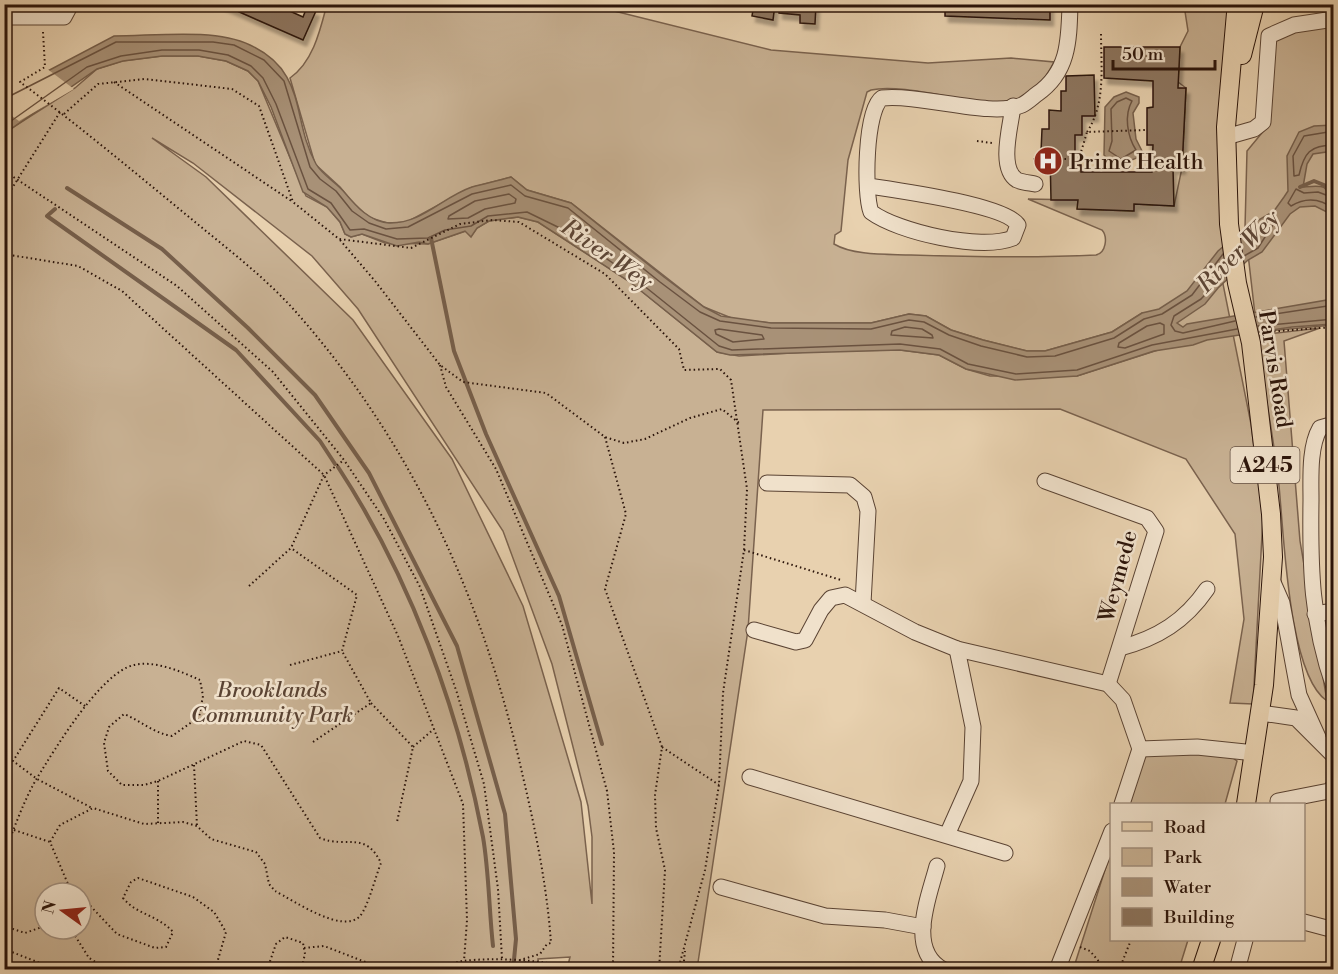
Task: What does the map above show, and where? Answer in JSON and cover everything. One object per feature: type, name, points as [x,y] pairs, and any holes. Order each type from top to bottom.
[{"type":"main road","name":"A245","points":[[1228,109],[1255,4]]},
{"type":"main road","name":"Parvis Road","points":[[1237,7],[1226,137],[1230,224],[1237,283],[1251,350],[1271,514],[1272,580],[1261,713],[1246,803]]},
{"type":"main road","points":[[1201,969],[1209,941]]},
{"type":"street","points":[[4,17],[64,17],[71,4]]},
{"type":"street","points":[[869,186],[966,203],[1005,215],[1015,220],[1017,233],[1013,238],[1004,242],[990,243],[959,240],[897,226],[871,212],[866,163],[874,108],[882,98],[921,98],[993,109],[1022,105],[1050,86],[1064,65],[1070,4]]},
{"type":"street","points":[[1226,137],[1254,129],[1263,122],[1269,36],[1275,31],[1294,25],[1334,19]]},
{"type":"street","points":[[1013,106],[1006,154],[1007,169],[1017,180],[1035,184]]},
{"type":"street","points":[[1330,424],[1316,434],[1311,478],[1309,549],[1315,614],[1334,687]]},
{"type":"street","name":"Weymede","points":[[1045,481],[1147,518],[1156,531],[1108,684]]},
{"type":"street","points":[[767,483],[850,485],[864,497],[868,511],[863,595]]},
{"type":"street","points":[[1272,580],[1282,603],[1299,695],[1318,737]]},
{"type":"street","name":"Weymede","points":[[1120,648],[1167,631],[1197,604],[1207,589]]},
{"type":"street","points":[[754,630],[796,642],[805,640],[831,598],[863,595],[915,632],[957,649],[1108,684],[1123,700],[1140,749],[1122,803]]},
{"type":"street","points":[[1315,614],[1334,611]]},
{"type":"street","points":[[947,835],[971,781],[973,727],[957,649]]},
{"type":"street","points":[[1261,713],[1296,718],[1318,737],[1334,756]]},
{"type":"street","points":[[1140,749],[1197,747],[1255,753]]},
{"type":"street","points":[[750,777],[1005,853]]},
{"type":"street","points":[[1278,801],[1329,791],[1334,786]]},
{"type":"street","points":[[1057,969],[1110,836]]},
{"type":"street","points":[[937,866],[923,927],[922,943],[927,956],[935,965],[944,969]]},
{"type":"street","points":[[721,886],[825,916],[885,920],[923,927]]},
{"type":"street","points":[[1305,922],[1334,930]]},
{"type":"street","points":[[1237,969],[1244,941]]},
{"type":"path","points":[[1033,159],[1079,159],[1087,132],[1097,118],[1101,101],[1101,33]]},
{"type":"path","points":[[42,38],[45,67],[20,82],[64,114],[203,229],[295,310],[386,431],[433,512],[468,591],[508,712],[539,847],[551,943],[547,944],[540,954],[520,960],[464,961],[441,966],[412,963],[399,969]]},
{"type":"path","points":[[64,114],[98,84],[144,80],[232,89],[259,106],[293,202]]},
{"type":"path","points":[[114,82],[293,202],[339,239],[375,280],[440,365],[465,382],[546,393],[605,437],[624,443],[645,440],[690,418],[722,410],[739,423]]},
{"type":"path","points":[[4,201],[60,111]]},
{"type":"path","points":[[1087,132],[1147,130]]},
{"type":"path","points":[[6,172],[177,286],[273,372],[344,460],[384,519],[420,587],[457,693],[484,784],[498,890],[502,959]]},
{"type":"path","points":[[339,239],[411,249],[460,224],[492,220],[519,222],[605,274],[679,349],[684,370],[720,369],[731,380],[747,489],[744,550],[723,693],[719,785],[705,870],[678,969]]},
{"type":"path","points":[[4,254],[78,266],[122,291],[324,475],[398,636],[464,804],[467,920],[464,961]]},
{"type":"path","points":[[1260,333],[1334,327]]},
{"type":"path","points":[[440,365],[446,387],[496,469],[562,625],[607,791],[614,852],[613,968]]},
{"type":"path","points":[[605,437],[626,514],[605,589],[662,747],[655,795],[656,828],[664,870],[659,969]]},
{"type":"path","points":[[249,586],[291,548],[324,475],[344,460]]},
{"type":"path","points":[[291,548],[357,595],[342,651],[371,703],[413,747]]},
{"type":"path","points":[[744,550],[863,595]]},
{"type":"path","points":[[290,665],[342,651]]},
{"type":"path","points":[[4,854],[37,779],[85,706],[104,682],[134,665],[174,668],[200,680],[203,696],[199,717],[172,736],[157,734],[137,719],[124,714],[109,727],[104,743],[108,771],[122,786],[144,785],[158,781],[244,741],[261,745],[320,838],[333,844],[358,841],[374,848],[381,863],[361,915],[351,921],[337,922],[275,891],[269,884],[265,864],[256,852],[211,839],[197,826],[183,822],[144,824],[93,808],[37,779],[13,761],[59,688],[85,706]]},
{"type":"path","points":[[313,742],[371,703]]},
{"type":"path","points":[[397,822],[413,747],[434,729]]},
{"type":"path","points":[[662,747],[719,785]]},
{"type":"path","points":[[194,765],[197,826]]},
{"type":"path","points":[[158,781],[158,824]]},
{"type":"path","points":[[50,842],[60,825],[93,808]]},
{"type":"path","points":[[14,830],[50,842],[67,881]]},
{"type":"path","points":[[93,909],[117,934],[155,948],[166,947],[173,932],[163,921],[130,907],[123,898],[131,882],[138,878],[193,897],[214,912],[226,932],[215,969]]},
{"type":"path","points":[[4,926],[25,933],[33,930]]},
{"type":"path","points":[[267,969],[276,944],[285,937],[303,943],[305,954],[301,969]]},
{"type":"path","points":[[78,941],[89,958],[109,969]]},
{"type":"path","points":[[1119,969],[1130,941]]},
{"type":"path","points":[[1069,943],[1090,951],[1101,964],[1101,969]]},
{"type":"path","points":[[304,948],[324,946],[386,969]]},
{"type":"path","points":[[683,969],[686,946]]},
{"type":"path","points":[[4,949],[58,969]]},
{"type":"path","points":[[520,960],[527,962],[533,969]]},
{"type":"path","points":[[520,960],[581,969]]},
{"type":"path","points":[[504,969],[511,961]]},
{"type":"path","points":[[624,969],[627,966]]},
{"type":"path","points":[[602,969],[627,966],[637,969]]},
{"type":"green space","name":"Brooklands Community Park","points":[[327,4],[590,5],[771,50],[928,63],[1011,58],[1054,62],[1037,88],[1022,100],[1010,103],[973,101],[887,88],[867,92],[848,160],[841,231],[835,235],[834,244],[851,251],[871,254],[1027,257],[1096,255],[1104,248],[1105,240],[1102,230],[1028,199],[1078,200],[1078,209],[1133,211],[1134,204],[1174,206],[1182,168],[1186,88],[1178,82],[1180,47],[1188,31],[1184,5],[1226,5],[1236,13],[1223,284],[1251,424],[1263,516],[1253,704],[1230,703],[1244,619],[1235,534],[1186,459],[1060,409],[763,410],[748,630],[697,969],[567,969],[570,957],[538,959],[539,970],[5,970],[4,133],[75,88],[97,69],[122,61],[162,56],[198,56],[226,61],[248,71],[258,81],[306,196],[327,207],[340,222],[345,234],[351,237],[362,234],[385,243],[428,244],[466,231],[471,236],[477,228],[489,221],[518,217],[538,222],[630,282],[717,352],[739,356],[823,351],[900,350],[939,355],[966,369],[990,376],[1077,376],[1164,348],[1142,313],[1112,332],[1045,351],[1027,351],[983,340],[951,330],[926,316],[909,314],[871,323],[771,323],[734,319],[704,307],[571,203],[527,190],[511,177],[470,188],[407,222],[387,223],[371,218],[356,207],[340,187],[315,164],[290,78],[310,55]],"holes":[[[152,138],[193,163],[312,256],[358,309],[503,531],[552,664],[588,806],[592,837],[592,904],[581,802],[523,606],[452,459],[353,320],[206,177]]]},
{"type":"green space","points":[[1333,23],[1333,325],[1257,332],[1245,228],[1247,151],[1266,128],[1273,37]]},
{"type":"green space","points":[[1320,328],[1284,341],[1300,541],[1327,701],[1314,686],[1304,663],[1296,634],[1286,568],[1277,468],[1257,341],[1260,335]]},
{"type":"green space","points":[[1226,753],[1237,761],[1225,803],[1127,803],[1143,754]]},
{"type":"green space","points":[[1110,854],[1110,941],[1188,941],[1179,969],[1073,970]]},
{"type":"water","points":[[184,34],[219,36],[250,45],[268,56],[281,69],[290,83],[308,147],[316,164],[354,203],[376,220],[389,223],[412,219],[461,191],[511,177],[527,190],[571,203],[664,277],[704,307],[721,316],[771,323],[871,323],[909,314],[926,316],[951,330],[1027,351],[1045,351],[1112,332],[1142,313],[1159,309],[1187,291],[1218,251],[1245,228],[1274,211],[1284,197],[1288,191],[1287,156],[1299,132],[1314,126],[1333,125],[1333,151],[1313,154],[1307,164],[1303,187],[1323,187],[1333,194],[1333,219],[1327,212],[1315,206],[1300,207],[1290,214],[1262,252],[1248,260],[1218,288],[1205,304],[1177,323],[1183,327],[1187,324],[1333,299],[1333,324],[1292,327],[1207,340],[1193,345],[1154,351],[1077,376],[1015,380],[966,369],[939,355],[900,350],[730,355],[717,352],[630,282],[538,222],[518,217],[489,221],[477,228],[471,237],[465,231],[428,244],[419,242],[397,246],[362,234],[351,237],[345,234],[340,222],[327,207],[303,192],[271,107],[258,81],[248,71],[226,61],[198,56],[162,56],[123,61],[97,69],[5,133],[4,94],[114,36]]},
{"type":"water","points":[[1126,92],[1139,97],[1139,103],[1133,113],[1136,139],[1142,151],[1139,157],[1120,165],[1110,161],[1104,155],[1105,107],[1114,97]]},
{"type":"pier","points":[[46,68],[74,89],[19,121],[5,111],[5,91]]},
{"type":"building","points":[[221,4],[274,4],[303,17],[307,7],[316,11],[303,40]]},
{"type":"building","points":[[754,4],[775,4],[773,20],[752,16]]},
{"type":"building","points":[[779,4],[816,4],[815,24],[800,23],[800,15],[779,13]]},
{"type":"building","points":[[945,4],[1050,4],[1050,20],[945,16]]},
{"type":"building","points":[[1104,47],[1180,47],[1178,88],[1186,88],[1182,168],[1173,168],[1174,206],[1134,204],[1134,211],[1077,209],[1078,200],[1051,200],[1050,152],[1041,152],[1042,129],[1049,129],[1049,110],[1061,111],[1061,91],[1066,91],[1066,76],[1094,75],[1095,116],[1082,116],[1082,135],[1075,135],[1075,165],[1081,165],[1081,172],[1152,172],[1153,145],[1147,145],[1147,108],[1153,107],[1153,81],[1104,78]]},
{"type":"waterway","name":"River Wey","points":[[1300,187],[1314,181],[1324,185],[1334,198]]},
{"type":"waterway","points":[[67,188],[162,249],[248,328],[315,395],[369,473],[457,646],[505,814],[516,939],[513,970]]},
{"type":"waterway","points":[[55,209],[47,216],[236,350],[320,441],[335,464]]},
{"type":"waterway","points":[[431,238],[454,351],[486,434],[559,596],[602,744]]},
{"type":"waterway","points":[[338,467],[388,553],[428,644],[445,692],[473,788],[483,837],[493,946]]},
{"type":"place","name":"Prime Health","points":[[1048,161]]}]
